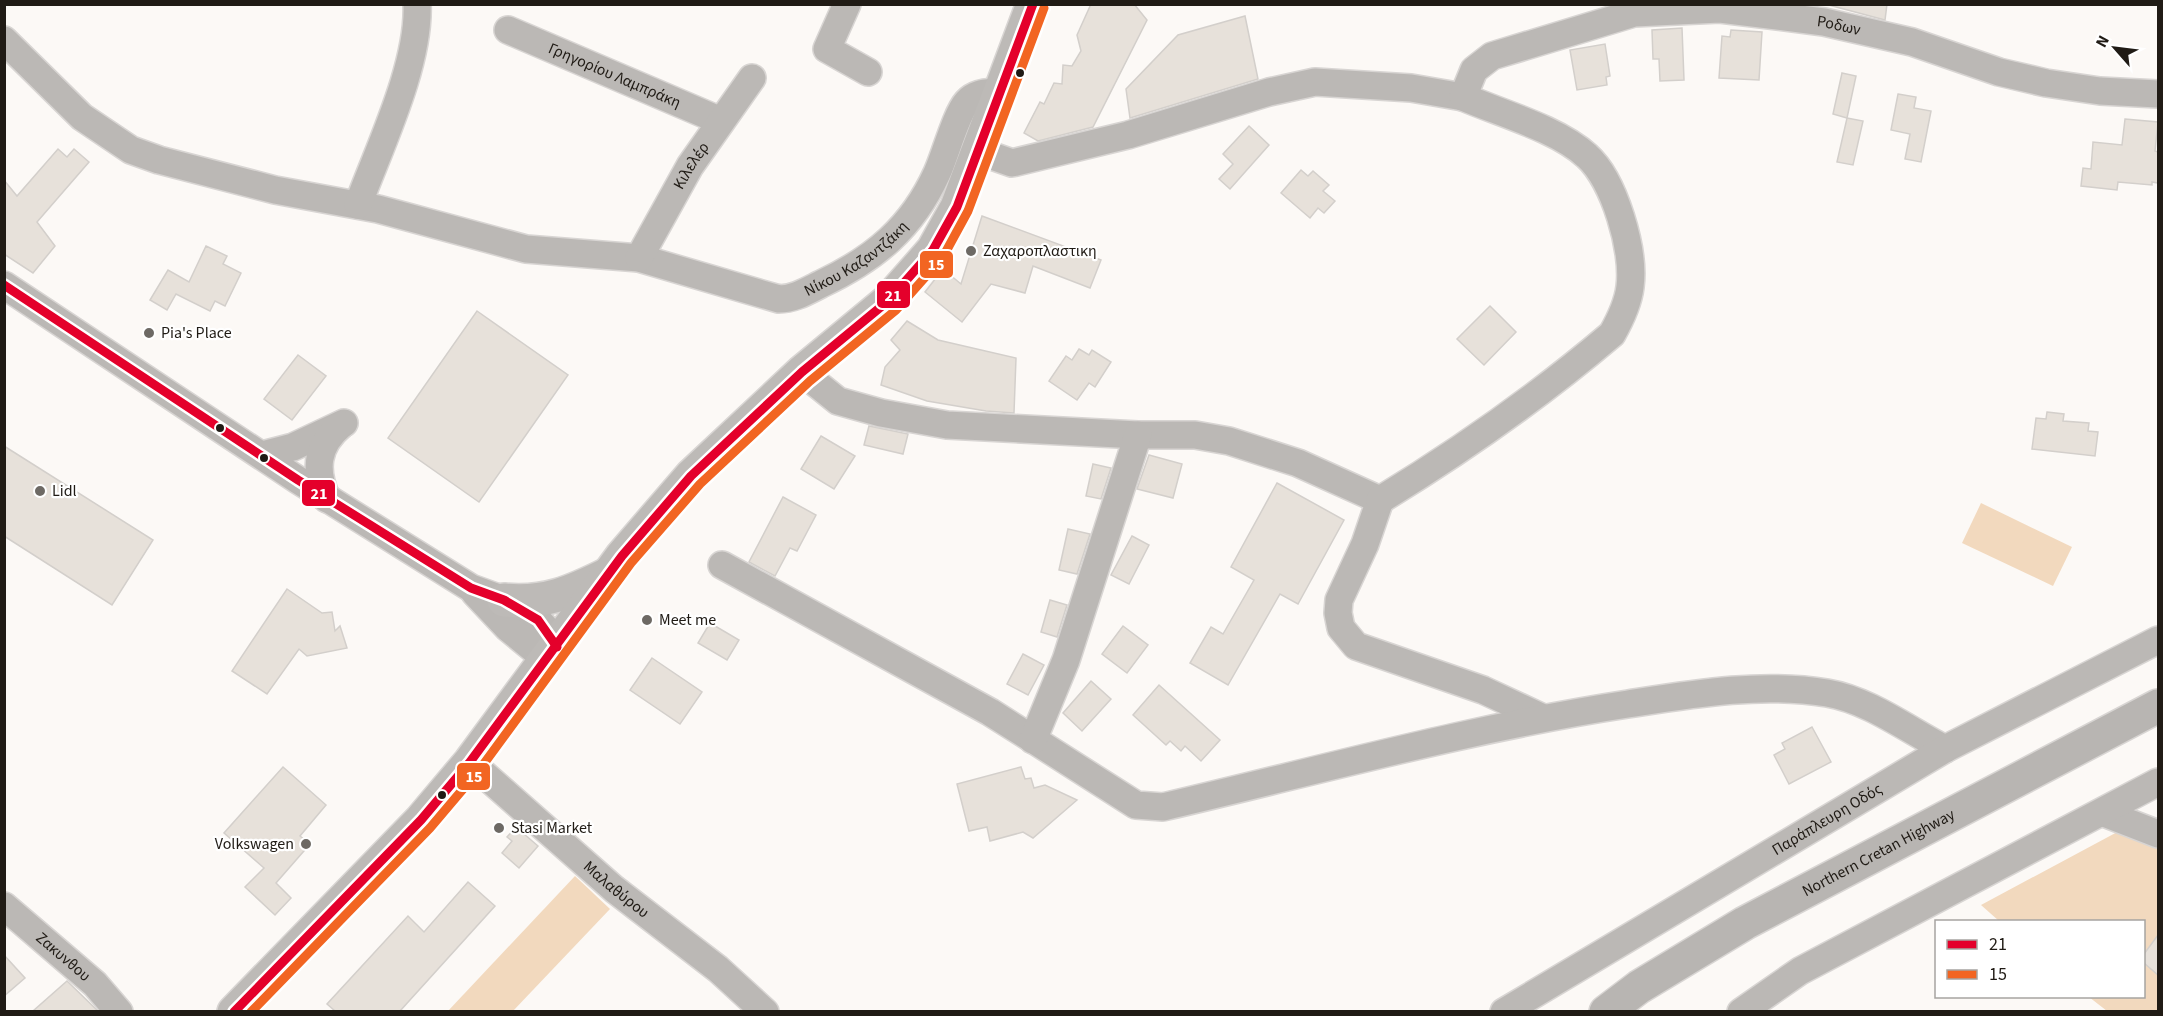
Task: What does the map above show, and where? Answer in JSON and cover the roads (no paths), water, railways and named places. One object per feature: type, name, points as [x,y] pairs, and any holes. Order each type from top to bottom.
[{"type":"highway","name":"Northern Cretan Highway","points":[[1606,1011],[1639,987],[1745,922],[2158,706]]},
{"type":"main road","points":[[236,1010],[413,828],[470,762],[610,573],[691,476],[802,372],[888,301],[933,250],[957,207],[1033,4]]},
{"type":"main road","points":[[500,608],[550,599],[579,589],[610,573]]},
{"type":"street","points":[[358,205],[408,64],[418,17],[417,4]]},
{"type":"street","points":[[847,4],[827,49],[868,72]]},
{"type":"street","name":"Ροδων","points":[[1464,94],[1474,70],[1492,56],[1634,13],[1720,9],[1824,22],[1879,34],[1912,42],[2000,72],[2046,83],[2100,91],[2158,94]]},
{"type":"street","name":"Γρηγορίου Λαμπράκη","points":[[508,30],[721,121]]},
{"type":"street","name":"Νίκου Καζαντζάκη","points":[[4,40],[82,117],[131,150],[159,160],[275,190],[358,205],[526,249],[639,258],[779,299],[790,299],[872,257],[895,237],[918,208],[932,183],[965,104],[975,95],[1001,91]]},
{"type":"street","name":"Κιλελέρ","points":[[639,258],[690,166],[752,78]]},
{"type":"street","points":[[978,151],[1012,163],[1128,135],[1269,92],[1315,82],[1464,94],[1566,141],[1586,154],[1604,174],[1623,229],[1629,258],[1630,287],[1621,319],[1612,334],[1491,428],[1380,500],[1365,544],[1339,600],[1338,613],[1341,628],[1356,646],[1483,690],[1541,717]]},
{"type":"street","points":[[4,285],[327,499],[500,608],[538,620],[548,631],[552,654]]},
{"type":"street","points":[[802,372],[838,401],[881,413],[947,424],[1138,435],[1195,435],[1229,441],[1298,464],[1380,500]]},
{"type":"street","points":[[262,456],[293,447],[344,423],[329,435],[318,462],[320,482],[327,499]]},
{"type":"street","points":[[1033,740],[1066,660],[1138,435]]},
{"type":"street","points":[[722,566],[990,712],[1136,804],[1163,807],[1541,717],[1683,695],[1767,689],[1828,693],[1869,706],[1945,749]]},
{"type":"street","name":"Παράπλευρη Οδός","points":[[1504,1011],[1945,749],[2154,651]]},
{"type":"street","name":"Μαλαθύρου","points":[[470,762],[614,889],[718,969],[765,1011]]},
{"type":"street","points":[[1741,1011],[1800,971],[1944,893],[2104,813],[2158,782]]},
{"type":"street","points":[[2104,813],[2158,834]]},
{"type":"street","name":"Ζακυνθου","points":[[4,906],[95,984],[118,1011]]},
{"type":"place","name":"Ζαχαροπλαστικη","points":[[971,251]]},
{"type":"place","name":"Pia's Place","points":[[149,333]]},
{"type":"place","name":"Lidl","points":[[40,491]]},
{"type":"place","name":"Meet me","points":[[647,620]]},
{"type":"place","name":"Stasi Market","points":[[499,828]]},
{"type":"place","name":"Volkswagen","points":[[306,844]]}]
